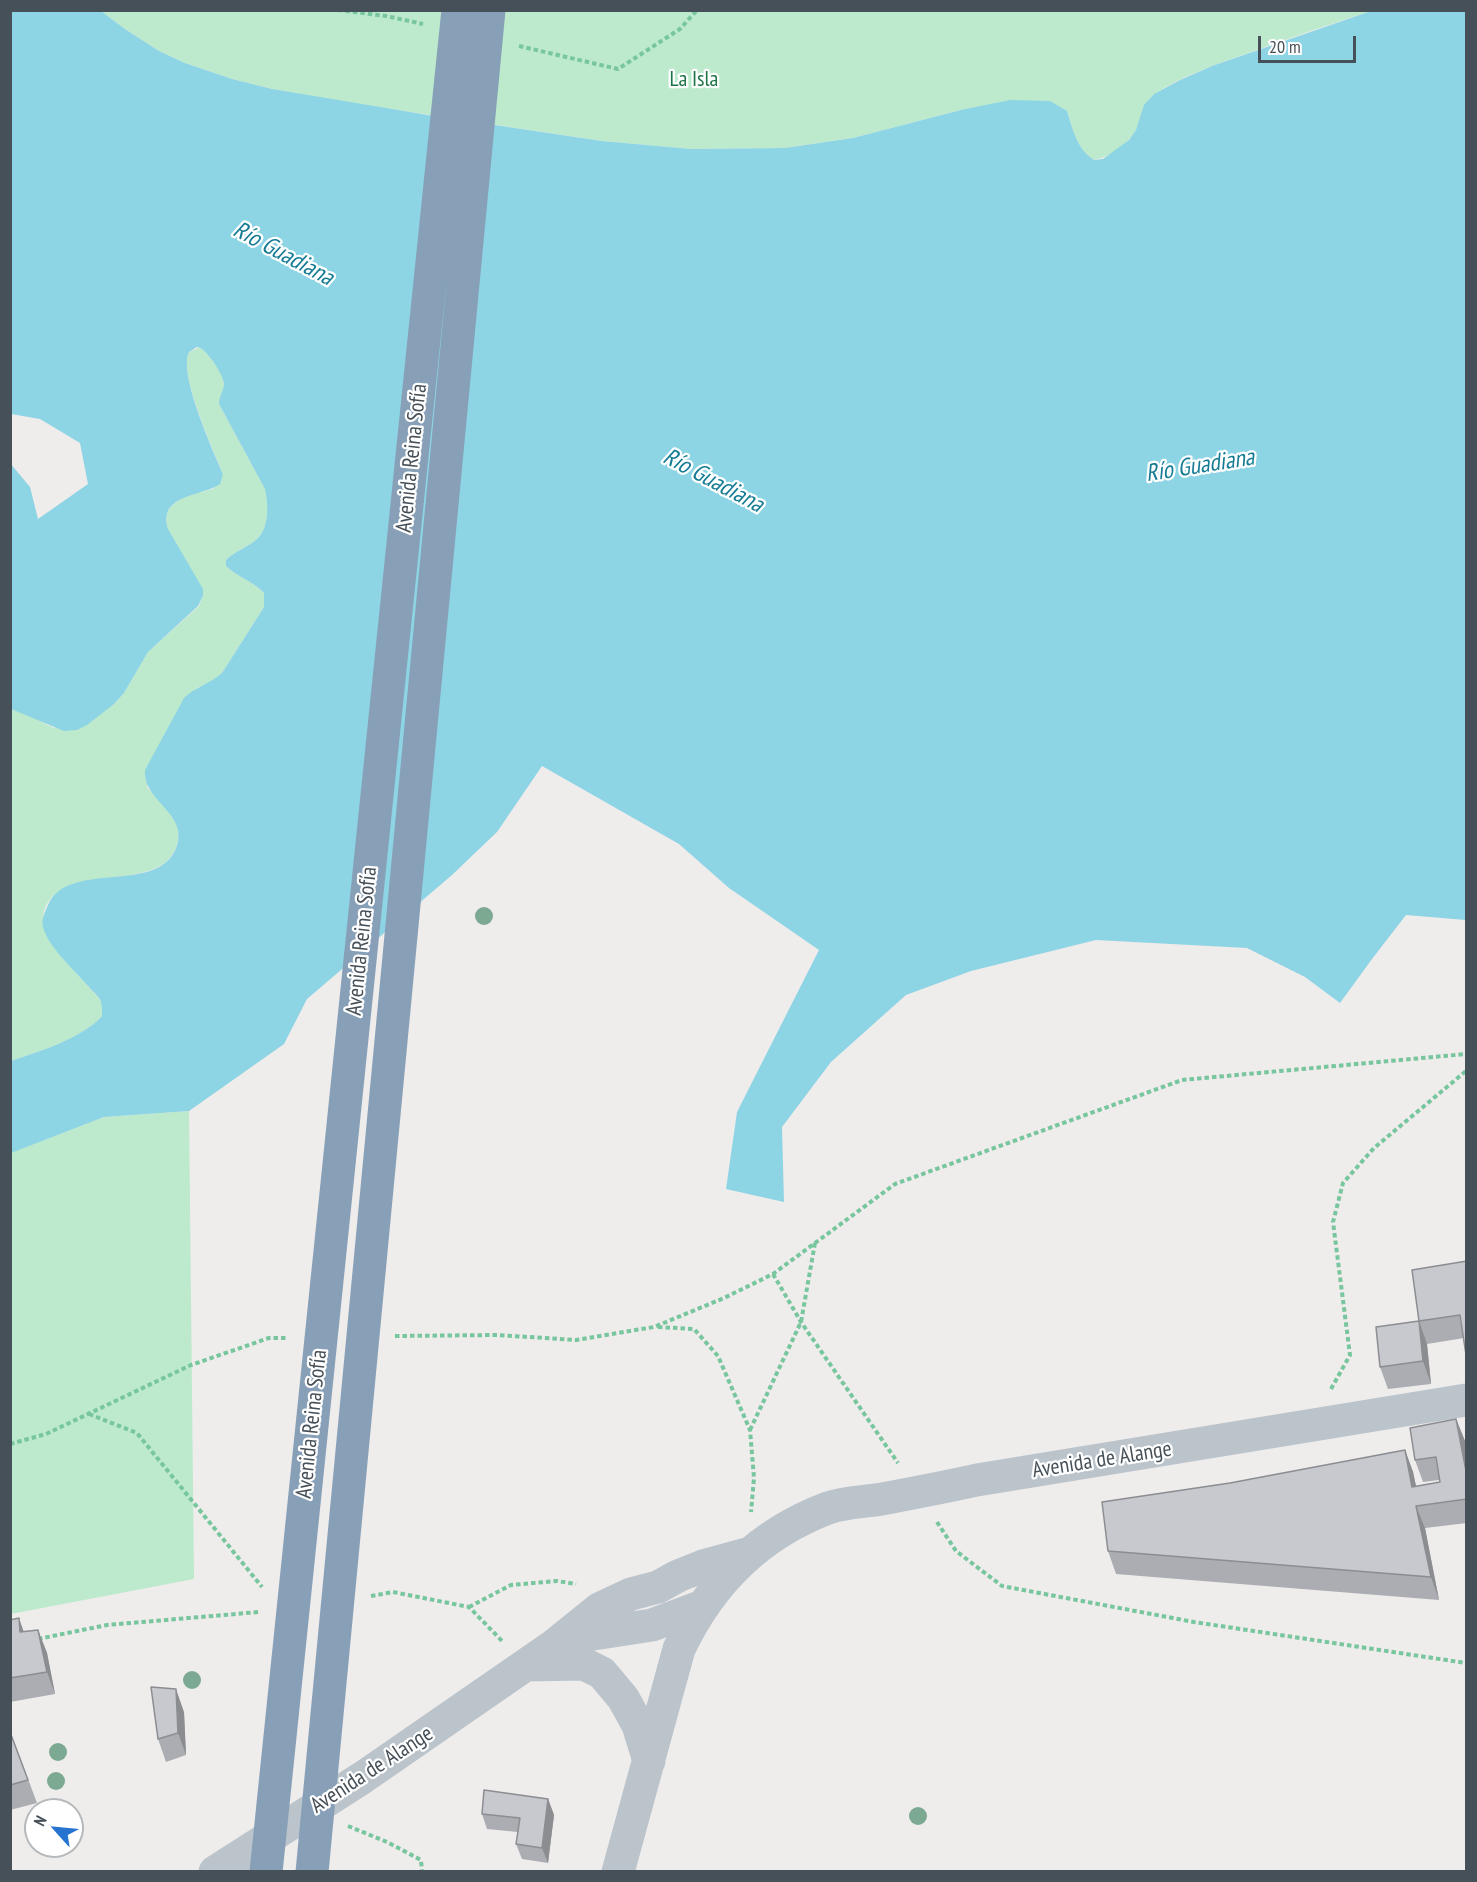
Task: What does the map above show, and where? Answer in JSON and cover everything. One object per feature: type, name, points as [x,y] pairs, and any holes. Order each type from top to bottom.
[{"type":"highway","name":"Avenida Reina Sofía","points":[[312,1872],[489,10]]},
{"type":"highway","name":"Avenida Reina Sofía","points":[[266,1872],[445,18]]},
{"type":"street","name":"Avenida de Alange","points":[[553,1646],[587,1635],[690,1618],[748,1553],[785,1528],[830,1507],[919,1493],[977,1480],[1467,1400]]},
{"type":"street","name":"Avenida de Alange","points":[[215,1872],[362,1778],[553,1646],[599,1609],[631,1594],[658,1587],[703,1566],[748,1553]]},
{"type":"street","points":[[618,1872],[679,1649],[690,1618],[672,1603],[657,1597],[631,1594]]},
{"type":"street","points":[[526,1665],[584,1664],[602,1672],[623,1698],[638,1725],[649,1761]]},
{"type":"path","points":[[338,10],[386,16],[445,18]]},
{"type":"path","points":[[514,45],[618,69],[680,29],[697,10]]},
{"type":"path","points":[[1467,1054],[1182,1080],[895,1184],[773,1274],[801,1322],[919,1493],[956,1551],[1002,1586],[1194,1622],[1467,1663]]},
{"type":"path","points":[[1312,1425],[1350,1355],[1333,1222],[1343,1183],[1374,1148],[1467,1071]]},
{"type":"path","points":[[750,1430],[801,1322],[815,1243]]},
{"type":"path","points":[[654,1327],[694,1329],[718,1356],[750,1430],[754,1478],[748,1553]]},
{"type":"path","points":[[89,1414],[137,1433],[267,1593]]},
{"type":"path","points":[[469,1607],[511,1585],[557,1581],[578,1584]]},
{"type":"path","points":[[370,1596],[393,1592],[469,1607],[526,1665]]},
{"type":"path","points":[[27,1641],[107,1625],[270,1611]]},
{"type":"path","points":[[345,1825],[387,1842],[421,1860],[422,1872]]},
{"type":"green space","name":"La Isla","points":[[101,11],[1371,11],[1219,64],[1166,87],[1149,100],[1132,136],[1108,156],[1094,160],[1080,145],[1067,111],[961,110],[853,138],[785,148],[691,149],[602,141],[345,102],[272,89],[232,79],[185,63],[159,51]]},
{"type":"green space","points":[[200,347],[212,358],[222,375],[224,387],[219,404],[265,489],[267,515],[261,534],[226,560],[226,566],[230,570],[264,593],[264,607],[222,673],[213,682],[197,688],[147,787],[166,809],[178,829],[175,849],[165,863],[148,871],[84,882],[65,888],[50,899],[43,917],[47,936],[68,965],[100,1000],[102,1016],[72,1038],[11,1061],[10,709],[24,713],[54,728],[114,704],[124,693],[148,652],[199,606],[203,596],[168,529],[166,519],[168,511],[179,500],[213,489],[223,474],[198,412],[188,377],[189,352]]},
{"type":"green space","points":[[189,1111],[194,1579],[11,1614],[10,1153],[104,1117]]},
{"type":"water","name":"Río Guadiana","points":[[11,11],[101,11],[159,51],[185,63],[232,79],[272,89],[602,141],[691,149],[785,148],[853,138],[961,110],[1010,100],[1050,101],[1067,111],[1080,145],[1094,160],[1103,159],[1129,140],[1136,130],[1144,105],[1154,94],[1212,66],[1371,11],[1466,11],[1466,920],[1406,915],[1340,1003],[1305,977],[1247,948],[1096,940],[971,971],[906,995],[831,1062],[782,1127],[784,1202],[726,1189],[737,1112],[819,950],[729,888],[679,844],[542,766],[497,832],[452,875],[307,999],[284,1044],[189,1111],[104,1117],[11,1153],[11,1061],[72,1038],[102,1016],[99,998],[63,959],[46,935],[43,918],[48,905],[59,891],[75,883],[156,869],[170,858],[178,841],[178,831],[169,813],[150,789],[145,770],[184,698],[222,673],[264,607],[264,593],[230,570],[226,566],[226,560],[261,534],[266,522],[267,508],[265,489],[219,404],[224,385],[221,376],[210,357],[197,347],[189,352],[188,377],[198,412],[223,474],[220,484],[175,503],[169,509],[167,518],[168,529],[203,589],[203,596],[198,606],[148,652],[124,693],[114,704],[87,725],[77,730],[64,731],[11,709],[10,463],[30,487],[38,519],[88,484],[80,443],[40,419],[11,414]]},
{"type":"building","points":[[1467,1261],[1466,1355],[1460,1315],[1419,1321],[1412,1270]]},
{"type":"building","points":[[1419,1321],[1423,1361],[1380,1367],[1376,1327]]},
{"type":"building","points":[[1456,1419],[1467,1476],[1467,1499],[1416,1506],[1431,1577],[1108,1551],[1102,1502],[1230,1483],[1405,1450],[1412,1487],[1440,1482],[1436,1457],[1415,1460],[1410,1428]]},
{"type":"building","points":[[19,1618],[20,1632],[38,1630],[47,1672],[10,1678],[10,1620]]},
{"type":"building","points":[[151,1687],[176,1689],[178,1733],[158,1739]]},
{"type":"building","points":[[10,1732],[28,1780],[10,1785]]},
{"type":"building","points":[[484,1790],[548,1799],[542,1848],[516,1844],[520,1818],[482,1814]]}]
